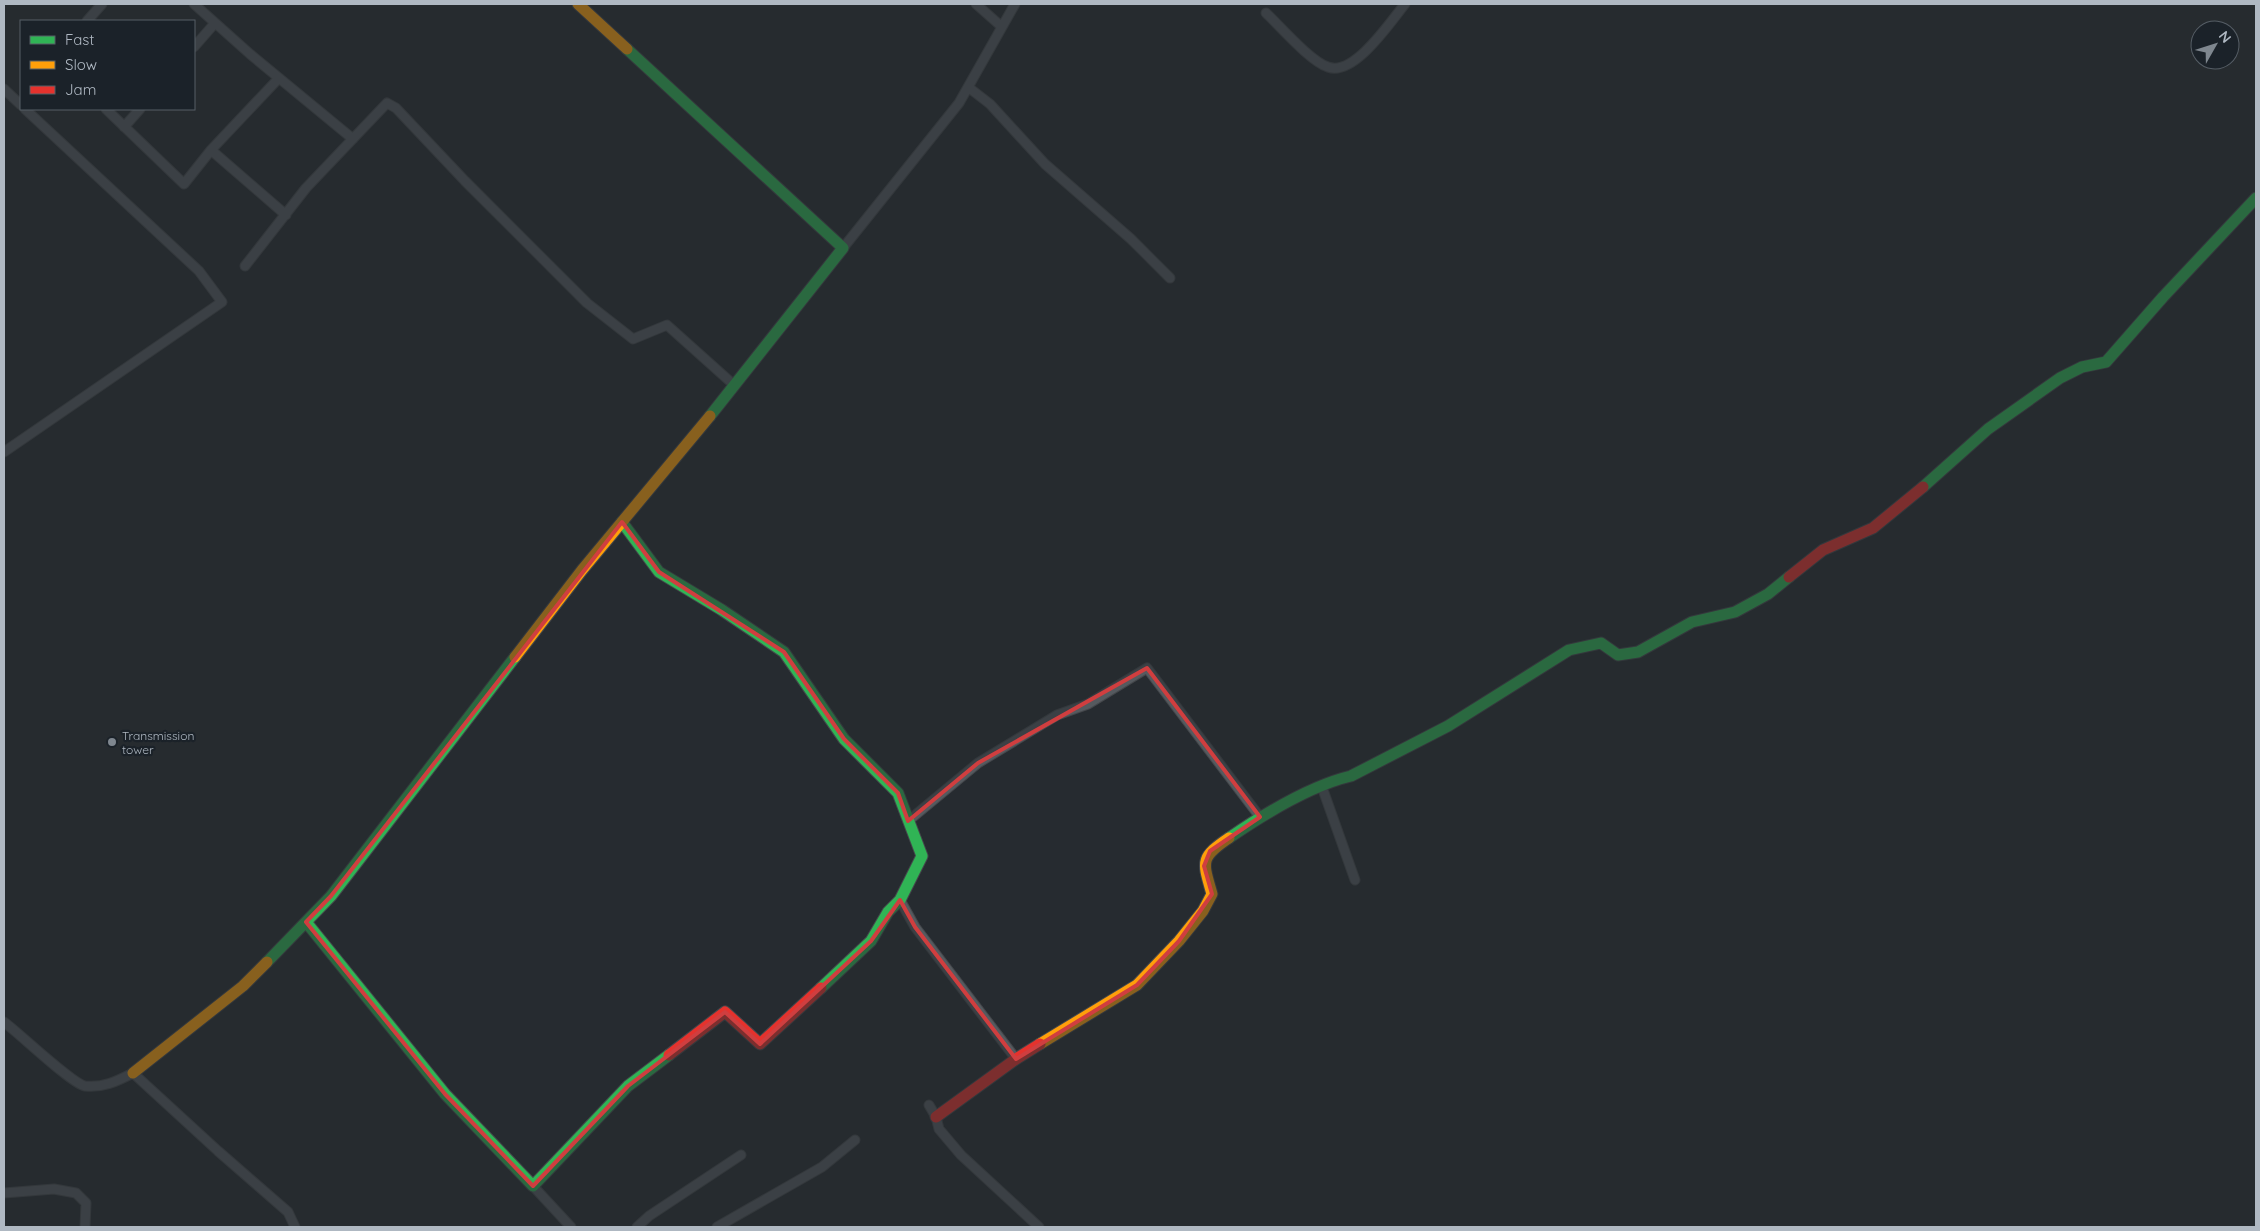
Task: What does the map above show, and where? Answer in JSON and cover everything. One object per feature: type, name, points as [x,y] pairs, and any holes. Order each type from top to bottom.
[{"type":"street","points":[[88,20],[102,4]]},
{"type":"street","points":[[194,4],[353,139]]},
{"type":"street","points":[[578,4],[843,248]]},
{"type":"street","points":[[976,4],[1002,27]]},
{"type":"street","points":[[4,1022],[57,1068],[83,1086],[110,1085],[133,1074],[243,986],[331,896],[582,570],[734,385],[959,103],[1015,4]]},
{"type":"street","points":[[1266,13],[1314,60],[1328,68],[1338,68],[1349,64],[1367,50],[1405,4]]},
{"type":"street","points":[[195,46],[215,23]]},
{"type":"street","points":[[107,110],[184,184],[211,150],[279,78]]},
{"type":"street","points":[[968,87],[990,104],[1045,164],[1131,239],[1170,278]]},
{"type":"street","points":[[4,89],[20,104]]},
{"type":"street","points":[[245,266],[306,188],[387,102],[396,108],[465,181],[586,303],[633,339],[667,325],[734,385]]},
{"type":"street","points":[[4,452],[222,302],[198,271],[26,110]]},
{"type":"street","points":[[124,127],[139,110]]},
{"type":"street","points":[[211,150],[286,215]]},
{"type":"street","points":[[936,1117],[1016,1059],[1136,985],[1180,941],[1203,911],[1212,894],[1204,866],[1210,851],[1260,817],[1335,780],[1352,776],[1448,726],[1569,650],[1601,643],[1618,655],[1638,652],[1692,622],[1735,612],[1768,594],[1823,550],[1873,528],[1988,429],[2060,378],[2082,367],[2106,362],[2163,297],[2256,198]]},
{"type":"street","points":[[533,1186],[628,1086],[725,1012],[760,1044],[871,941],[888,912],[900,900],[922,856],[898,793],[844,739],[784,652],[722,610],[659,572],[622,522]]},
{"type":"street","points":[[908,821],[978,763],[1057,715],[1088,704],[1146,668],[1260,817]]},
{"type":"street","points":[[1322,787],[1355,880]]},
{"type":"street","points":[[900,900],[915,927],[1016,1059]]},
{"type":"street","points":[[306,922],[445,1094],[571,1227]]},
{"type":"street","points":[[133,1074],[288,1212],[294,1227]]},
{"type":"street","points":[[929,1105],[936,1117],[939,1129],[961,1155],[1039,1227]]},
{"type":"street","points":[[717,1227],[822,1167],[855,1140]]},
{"type":"street","points":[[638,1227],[649,1216],[741,1154]]},
{"type":"street","points":[[4,1194],[54,1189],[76,1193],[86,1203],[85,1227]]},
{"type":"highlighted area","points":[[622,522],[659,572],[784,652],[844,739],[898,793],[908,821],[978,763],[1147,668],[1260,817],[1210,851],[1204,866],[1212,894],[1179,941],[1137,985],[1016,1059],[915,927],[900,900],[871,941],[760,1044],[725,1012],[628,1086],[533,1186],[445,1094],[306,922],[331,896]]},
{"type":"traffic: fast","points":[[627,49],[843,248],[710,416]]},
{"type":"traffic: fast","points":[[1923,487],[1988,429],[2060,378],[2082,367],[2106,362],[2163,297],[2256,198]]},
{"type":"traffic: fast","points":[[622,522],[659,572],[722,610],[784,652],[844,739],[898,793],[922,856],[900,900],[888,912],[871,941],[821,988]]},
{"type":"traffic: fast","points":[[1229,838],[1287,802],[1319,787],[1351,776],[1448,726],[1569,650],[1601,643],[1618,655],[1638,652],[1692,622],[1735,612],[1768,594],[1789,577]]},
{"type":"traffic: fast","points":[[267,962],[331,896],[515,657]]},
{"type":"traffic: fast","points":[[306,922],[445,1094],[533,1186],[628,1086],[669,1055]]},
{"type":"traffic: slow","points":[[578,4],[627,49]]},
{"type":"traffic: slow","points":[[515,657],[582,570],[710,416]]},
{"type":"traffic: slow","points":[[1040,1044],[1137,985],[1179,941],[1203,911],[1212,894],[1206,867],[1208,856],[1229,838]]},
{"type":"traffic: slow","points":[[133,1073],[243,986],[267,962]]},
{"type":"traffic: jam","points":[[1789,577],[1823,550],[1873,528],[1923,487]]},
{"type":"traffic: jam","points":[[669,1055],[725,1012],[760,1044],[821,988]]},
{"type":"traffic: jam","points":[[936,1117],[1016,1059],[1040,1044]]},
{"type":"place","name":"Transmission tower","points":[[112,742]]}]
